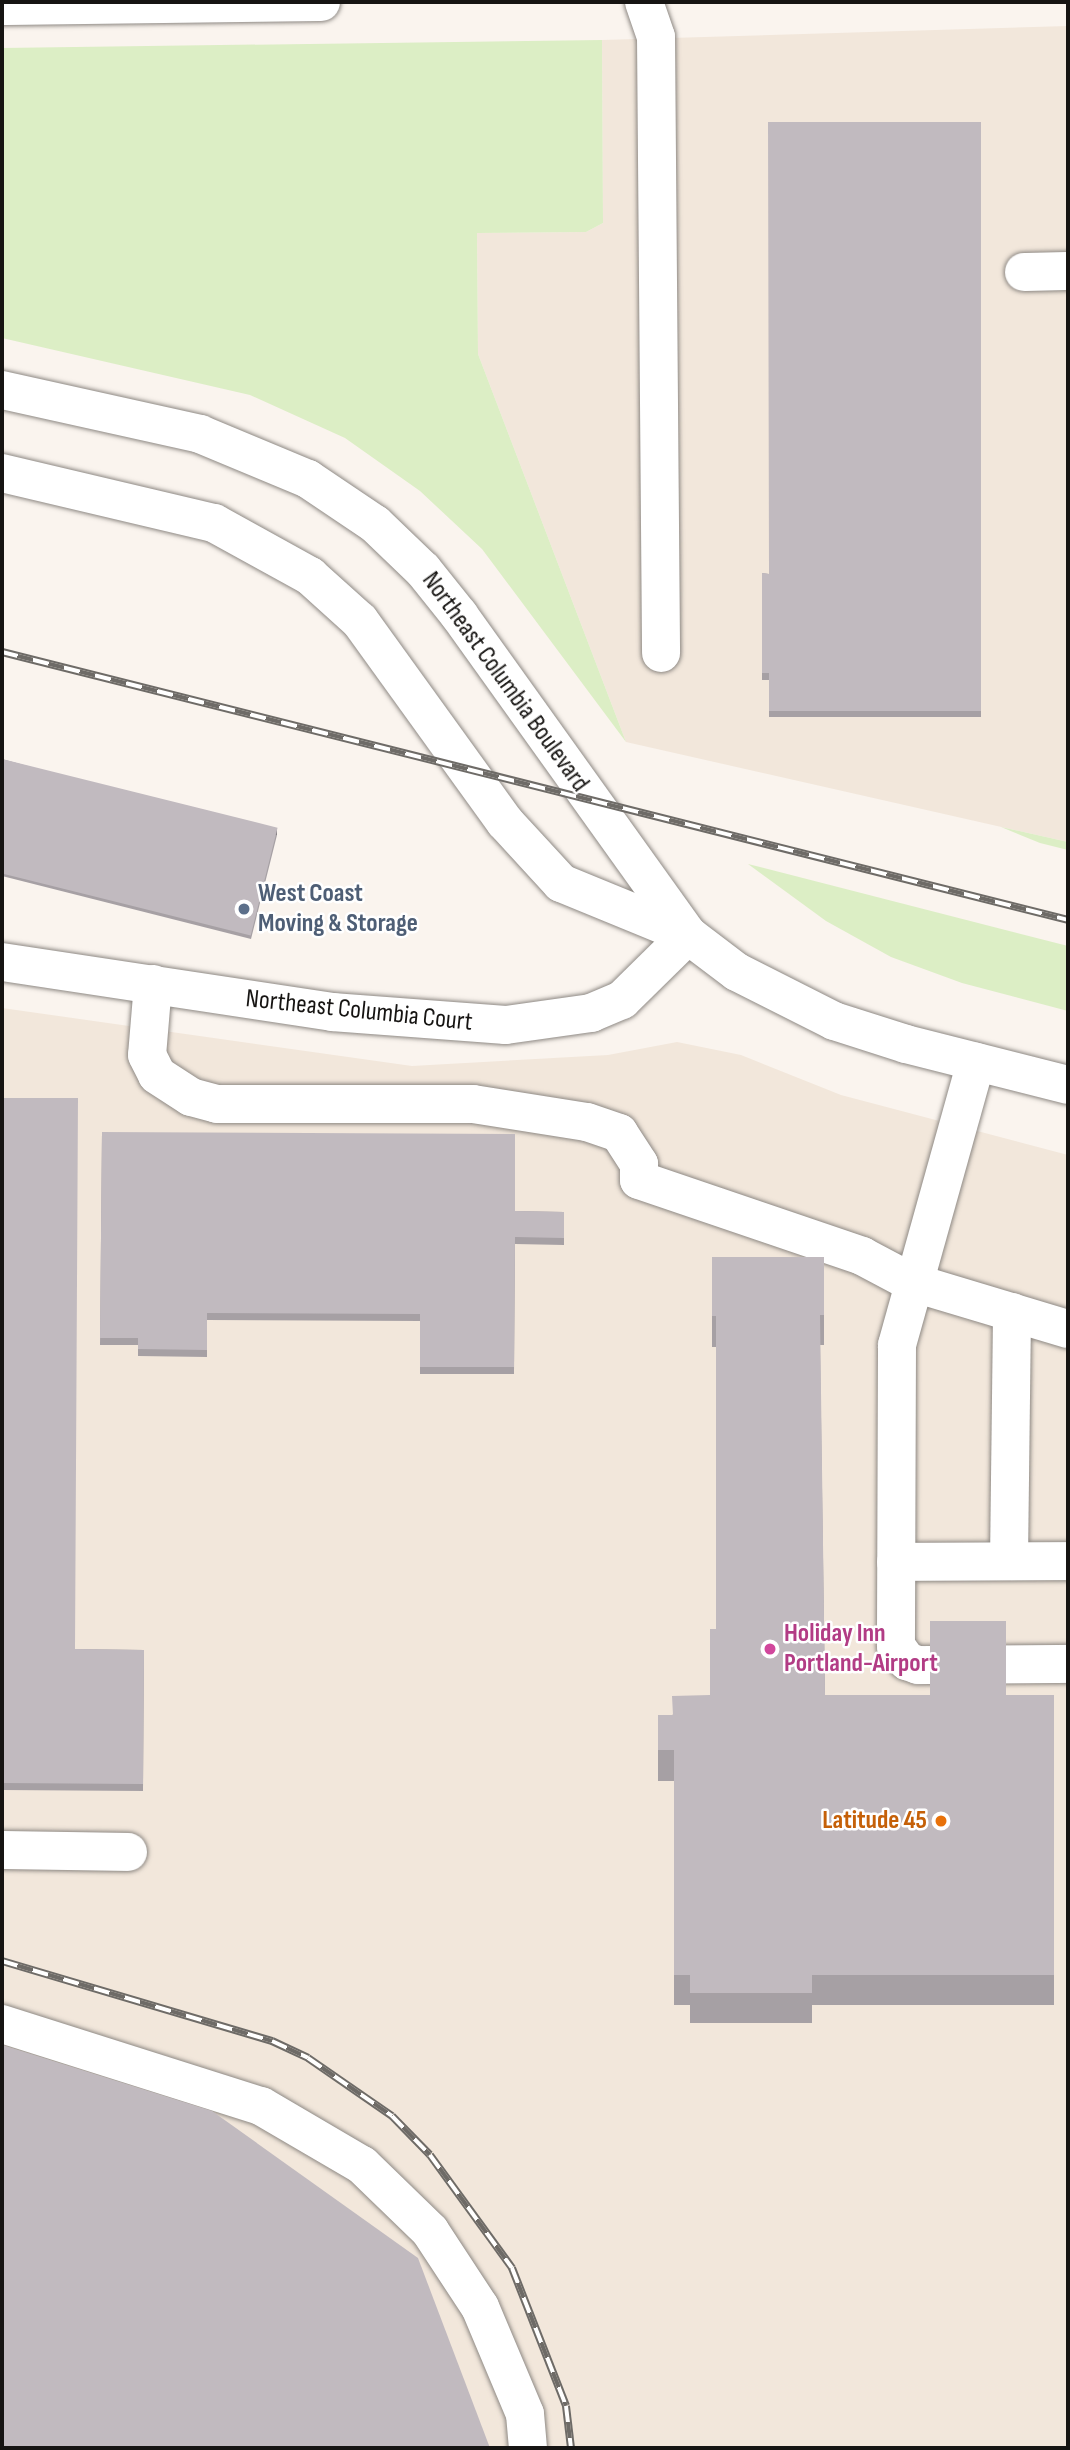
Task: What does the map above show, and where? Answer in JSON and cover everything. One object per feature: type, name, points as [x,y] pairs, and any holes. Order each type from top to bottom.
[{"type":"main road","points":[[2,6],[321,2]]},
{"type":"main road","points":[[644,2],[656,37],[661,653]]},
{"type":"main road","points":[[1024,272],[1068,271]]},
{"type":"main road","name":"Northeast Columbia Boulevard","points":[[2,390],[223,442],[308,479],[375,524],[423,570],[459,615],[688,935]]},
{"type":"main road","name":"Northeast Columbia Boulevard","points":[[2,473],[214,523],[269,550],[310,576],[360,621],[505,822],[561,883],[688,935],[737,972],[834,1021],[1068,1085]]},
{"type":"main road","name":"Northeast Columbia Court","points":[[2,962],[332,1012],[441,1023],[520,1024],[591,1013],[622,1000],[688,935]]},
{"type":"main road","points":[[153,984],[147,1055],[157,1075],[191,1097],[217,1104],[472,1104],[587,1122],[619,1133],[639,1164],[639,1180],[862,1256],[911,1282],[1068,1329]]},
{"type":"main road","points":[[976,1062],[911,1282],[897,1345],[896,1646],[907,1661],[1068,1664]]},
{"type":"main road","points":[[1010,1561],[1012,1312]]},
{"type":"main road","points":[[896,1562],[1068,1561]]},
{"type":"main road","points":[[2,1850],[128,1852]]},
{"type":"main road","points":[[2,2024],[261,2106],[362,2165],[430,2231],[480,2307],[524,2414],[528,2448]]},
{"type":"shaded area","points":[[1068,26],[1068,842],[626,742],[478,354],[477,233],[586,232],[603,223],[602,40]]},
{"type":"shaded area","points":[[2,1008],[412,1066],[608,1055],[677,1042],[741,1055],[841,1095],[1068,1155],[1068,2448],[2,2448]]},
{"type":"green space","points":[[602,40],[603,223],[586,232],[477,233],[478,354],[626,742],[482,549],[420,491],[345,438],[250,395],[2,338],[2,48]]},
{"type":"green space","points":[[1001,827],[1068,842],[1068,850],[1040,843]]},
{"type":"green space","points":[[748,864],[1068,946],[1068,1011],[962,983],[891,957],[826,921]]},
{"type":"building","points":[[768,122],[981,122],[981,711],[769,711],[769,673],[762,673],[762,573],[769,574]]},
{"type":"building","points":[[2,759],[278,828],[251,935],[2,873]]},
{"type":"building","points":[[2,1098],[78,1098],[75,1649],[144,1650],[143,1784],[2,1783]]},
{"type":"building","points":[[102,1132],[515,1134],[515,1211],[564,1212],[564,1238],[515,1237],[514,1367],[420,1367],[420,1314],[207,1313],[207,1350],[138,1349],[138,1338],[100,1338]]},
{"type":"building","name":"Holiday Inn Portland-Airport","points":[[712,1257],[824,1257],[824,1315],[820,1315],[825,1695],[1054,1695],[1054,1975],[812,1975],[812,1993],[690,1993],[690,1975],[674,1975],[674,1750],[658,1750],[658,1715],[673,1715],[672,1696],[710,1695],[710,1629],[716,1629],[716,1316],[712,1316]]},
{"type":"building","points":[[930,1621],[1006,1621],[1006,1695],[930,1695]]},
{"type":"building","points":[[2,2045],[212,2111],[418,2258],[490,2448],[2,2448]]},
{"type":"railway","points":[[2,652],[1068,920]]},
{"type":"railway","points":[[2,1961],[272,2041],[308,2058],[392,2116],[430,2155],[512,2268],[566,2406],[571,2448]]},
{"type":"place","name":"West Coast Moving & Storage","points":[[244,909]]},
{"type":"place","name":"Holiday Inn Portland-Airport","points":[[770,1649]]},
{"type":"place","name":"Latitude 45","points":[[941,1821]]}]
